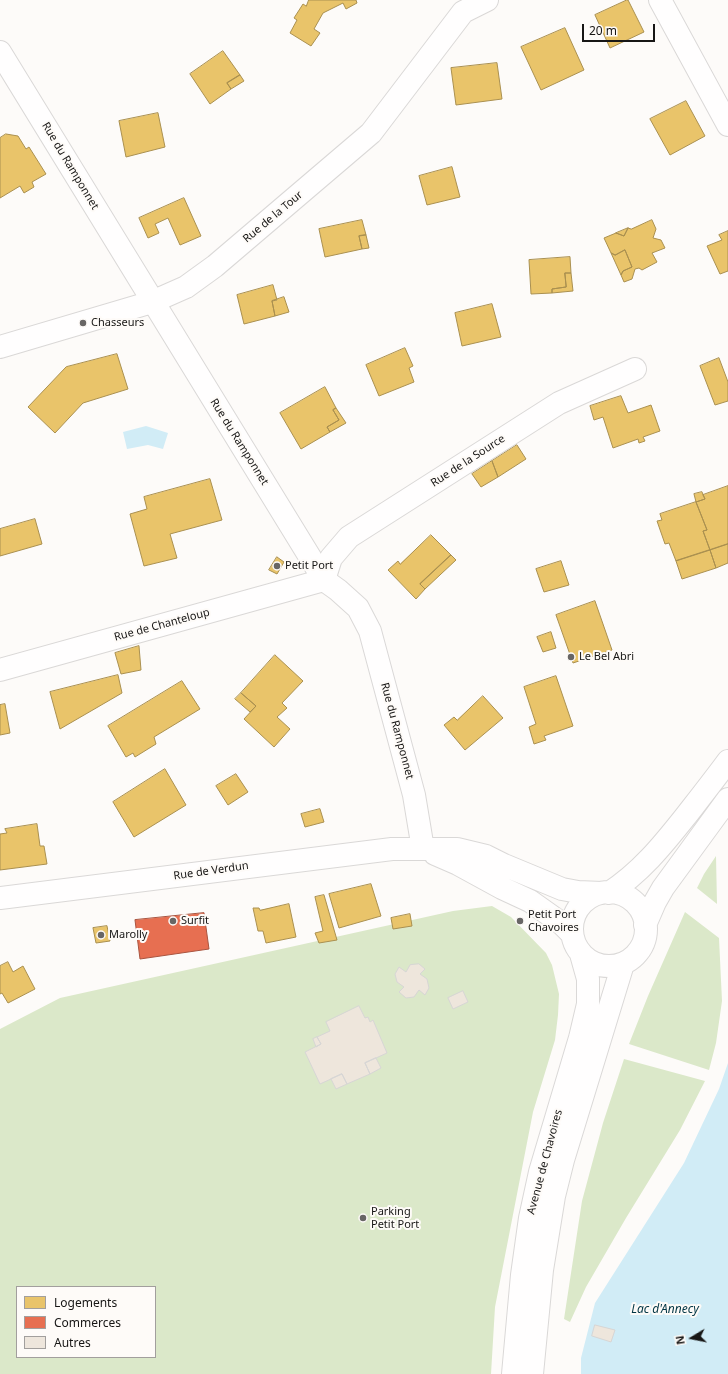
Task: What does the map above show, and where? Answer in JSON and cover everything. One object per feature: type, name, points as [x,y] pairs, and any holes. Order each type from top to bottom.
[{"type":"street","name":"Rue de la Tour","points":[[0,347],[83,324],[152,302],[186,287],[215,266],[371,133],[463,12],[486,0]]},
{"type":"street","points":[[660,0],[728,125]]},
{"type":"street","name":"Rue du Ramponnet","points":[[0,52],[152,302],[324,580],[358,608],[370,631],[414,795],[423,849]]},
{"type":"street","name":"Rue de la Source","points":[[324,580],[331,558],[349,537],[559,403],[635,369]]},
{"type":"street","name":"Rue de Chanteloup","points":[[0,670],[324,580]]},
{"type":"street","points":[[728,761],[667,840],[648,862],[624,883],[605,893],[590,898],[578,910],[573,922],[572,934],[575,944],[581,954],[589,960],[603,966],[623,964],[633,957],[640,948],[645,937],[646,925],[655,902],[663,888],[728,799]]},
{"type":"street","name":"Rue de Verdun","points":[[0,898],[392,849],[457,849],[486,856],[562,889],[578,892],[605,893]]},
{"type":"street","name":"Rue de Verdun","points":[[423,849],[458,864],[502,888],[530,901],[562,924],[572,934]]},
{"type":"street","points":[[605,893],[620,894],[636,904],[646,925]]},
{"type":"street","name":"Avenue de Chavoires","points":[[513,1374],[522,1275],[530,1218],[540,1172],[580,1038],[588,1004],[588,979],[581,954]]},
{"type":"street","name":"Avenue de Chavoires","points":[[532,1374],[542,1270],[554,1196],[563,1160],[623,964]]},
{"type":"green space","points":[[716,856],[717,904],[697,888]]},
{"type":"green space","points":[[492,906],[511,917],[546,953],[552,965],[559,994],[555,1040],[533,1112],[495,1307],[491,1374],[0,1374],[0,1029],[60,998],[453,911]]},
{"type":"green space","points":[[685,912],[719,938],[722,1001],[716,1043],[709,1070],[629,1044],[648,996]]},
{"type":"green space","points":[[624,1059],[705,1081],[680,1130],[586,1287],[570,1322],[564,1319],[582,1201],[603,1123]]},
{"type":"water","points":[[146,426],[168,433],[163,449],[148,445],[127,449],[123,432]]},
{"type":"water","name":"Lac d'Annecy","points":[[728,1063],[728,1374],[581,1374],[581,1358],[595,1303],[684,1163],[719,1089]]},
{"type":"building: Logements","points":[[309,0],[356,0],[357,3],[346,9],[343,3],[323,13],[314,29],[320,33],[311,46],[290,33],[297,20],[294,18],[303,4],[306,6]]},
{"type":"building: Logements","points":[[627,0],[644,32],[610,48],[595,15]]},
{"type":"building: Logements","points":[[565,28],[584,70],[541,90],[521,47]]},
{"type":"building: Logements","points":[[223,51],[240,75],[227,83],[231,89],[210,104],[190,74]]},
{"type":"building: Logements","points":[[497,63],[502,99],[456,105],[451,68]]},
{"type":"building: Logements","points":[[240,75],[244,81],[231,89],[227,83]]},
{"type":"building: Logements","points":[[686,101],[705,136],[670,155],[650,119]]},
{"type":"building: Logements","points":[[158,113],[165,147],[126,157],[119,121]]},
{"type":"building: Logements","points":[[6,134],[18,136],[26,149],[29,147],[46,174],[32,182],[34,187],[24,193],[20,186],[0,198],[0,138]]},
{"type":"building: Logements","points":[[452,167],[460,197],[427,205],[419,176]]},
{"type":"building: Logements","points":[[184,198],[201,236],[180,245],[168,218],[155,224],[159,233],[148,238],[139,218]]},
{"type":"building: Logements","points":[[362,220],[366,235],[359,236],[362,249],[325,257],[319,229]]},
{"type":"building: Logements","points":[[652,220],[656,229],[653,238],[661,240],[665,248],[652,253],[657,262],[642,270],[639,268],[635,269],[632,279],[624,282],[621,275],[623,271],[632,267],[625,250],[615,255],[611,253],[604,238],[616,233],[624,236],[628,228],[631,229]]},
{"type":"building: Logements","points":[[628,228],[624,236],[616,233]]},
{"type":"building: Logements","points":[[728,231],[728,271],[720,274],[707,246],[722,240],[719,235]]},
{"type":"building: Logements","points":[[366,235],[369,248],[362,249],[359,236]]},
{"type":"building: Logements","points":[[625,250],[632,267],[623,271],[621,275],[611,253],[615,255]]},
{"type":"building: Logements","points":[[570,257],[571,273],[565,273],[566,287],[552,289],[552,293],[531,294],[529,260]]},
{"type":"building: Logements","points":[[565,273],[571,273],[573,291],[552,293],[552,289],[566,287]]},
{"type":"building: Logements","points":[[273,285],[277,300],[272,301],[275,316],[244,324],[237,295]]},
{"type":"building: Logements","points":[[284,297],[289,312],[275,316],[272,301]]},
{"type":"building: Logements","points":[[492,304],[501,337],[462,346],[455,313]]},
{"type":"building: Logements","points":[[405,348],[413,366],[409,368],[414,382],[379,396],[366,365]]},
{"type":"building: Logements","points":[[117,354],[128,389],[83,403],[55,433],[28,407],[66,367]]},
{"type":"building: Logements","points":[[719,358],[728,382],[728,401],[715,405],[700,366]]},
{"type":"building: Logements","points":[[325,387],[336,408],[333,410],[339,420],[327,427],[330,432],[301,449],[280,413]]},
{"type":"building: Logements","points":[[621,396],[628,413],[651,405],[660,431],[643,437],[645,441],[639,443],[638,439],[613,448],[603,417],[594,420],[590,406]]},
{"type":"building: Logements","points":[[336,408],[346,423],[330,432],[327,427],[339,420],[333,410]]},
{"type":"building: Logements","points":[[517,445],[526,459],[498,477],[492,461]]},
{"type":"building: Logements","points":[[492,461],[498,477],[481,487],[472,474]]},
{"type":"building: Logements","points":[[210,479],[222,520],[170,534],[177,558],[144,566],[130,514],[147,509],[144,497]]},
{"type":"building: Logements","points":[[728,486],[728,544],[710,550],[703,531],[707,530],[696,502],[705,499],[703,495]]},
{"type":"building: Logements","points":[[702,492],[705,499],[696,502],[694,494]]},
{"type":"building: Logements","points":[[696,502],[707,530],[703,531],[710,550],[676,561],[669,543],[665,544],[657,521],[662,520],[660,514]]},
{"type":"building: Logements","points":[[35,519],[42,544],[0,556],[0,529]]},
{"type":"building: Logements","points":[[431,535],[451,555],[420,584],[425,589],[416,599],[388,570],[398,561],[400,564]]},
{"type":"building: Logements","points":[[728,544],[728,563],[716,568],[710,550]]},
{"type":"building: Logements","points":[[710,550],[716,568],[682,579],[676,561]]},
{"type":"building: Logements","points":[[451,555],[456,560],[425,589],[420,584]]},
{"type":"building: Logements","name":"Petit Port","points":[[277,557],[284,562],[277,574],[269,570]]},
{"type":"building: Logements","points":[[561,561],[569,585],[544,592],[536,569]]},
{"type":"building: Logements","points":[[595,601],[612,650],[573,663],[556,615]]},
{"type":"building: Logements","points":[[551,632],[556,648],[543,652],[537,637]]},
{"type":"building: Logements","points":[[139,646],[141,670],[121,674],[115,653]]},
{"type":"building: Logements","points":[[275,655],[303,681],[282,703],[287,708],[277,717],[290,729],[274,747],[244,719],[256,706],[241,693]]},
{"type":"building: Logements","points":[[118,675],[122,693],[60,729],[50,692]]},
{"type":"building: Logements","points":[[556,676],[573,726],[544,736],[546,740],[534,744],[529,727],[536,724],[524,687]]},
{"type":"building: Logements","points":[[182,681],[200,709],[154,737],[156,744],[135,757],[133,753],[126,757],[108,726]]},
{"type":"building: Logements","points":[[241,693],[256,706],[250,712],[235,699]]},
{"type":"building: Logements","points":[[483,696],[503,718],[465,750],[444,725],[454,717],[457,720]]},
{"type":"building: Logements","points":[[5,704],[10,733],[0,735],[0,705]]},
{"type":"building: Logements","points":[[165,769],[186,805],[134,837],[113,802]]},
{"type":"building: Logements","points":[[236,774],[248,792],[228,805],[216,786]]},
{"type":"building: Logements","points":[[320,809],[324,822],[305,827],[301,814]]},
{"type":"building: Logements","points":[[37,824],[40,846],[44,846],[47,864],[0,870],[0,834],[7,833],[5,829]]},
{"type":"building: Logements","points":[[371,884],[381,916],[339,928],[329,894]]},
{"type":"building: Logements","points":[[324,895],[337,940],[319,943],[315,933],[323,931],[315,897]]},
{"type":"building: Logements","points":[[289,904],[296,937],[266,943],[263,931],[258,931],[253,908],[259,908],[260,910]]},
{"type":"building: Logements","points":[[410,914],[412,926],[393,929],[391,918]]},
{"type":"building: Logements","name":"Marolly","points":[[107,926],[110,941],[96,943],[93,928]]},
{"type":"building: Logements","points":[[8,962],[13,972],[23,966],[35,989],[8,1003],[2,993],[0,994],[0,966]]},
{"type":"building: Commerces","points":[[204,913],[209,949],[140,959],[135,920]]},
{"type":"building: Autres","points":[[419,964],[425,969],[420,974],[427,979],[429,988],[425,995],[419,990],[414,997],[406,998],[399,992],[404,987],[397,982],[395,974],[399,967],[406,972],[410,965]]},
{"type":"building: Autres","points":[[463,991],[468,1002],[453,1009],[448,998]]},
{"type":"building: Autres","points":[[359,1006],[365,1018],[368,1017],[370,1022],[373,1020],[387,1053],[365,1063],[370,1074],[347,1084],[342,1074],[320,1084],[305,1052],[321,1044],[317,1037],[330,1031],[326,1022]]},
{"type":"building: Autres","points":[[317,1037],[321,1044],[316,1047],[313,1039]]},
{"type":"building: Autres","points":[[376,1058],[381,1068],[370,1074],[365,1063]]},
{"type":"building: Autres","points":[[342,1074],[347,1084],[336,1089],[331,1079]]},
{"type":"building: Autres","points":[[595,1325],[615,1330],[611,1342],[592,1336]]},
{"type":"place","name":"Chasseurs","points":[[83,323]]},
{"type":"place","name":"Petit Port","points":[[277,566]]},
{"type":"place","name":"Le Bel Abri","points":[[571,657]]},
{"type":"place","name":"Surfit","points":[[173,921]]},
{"type":"place","name":"Petit Port Chavoires","points":[[520,921]]},
{"type":"place","name":"Marolly","points":[[101,935]]},
{"type":"place","name":"Parking Petit Port","points":[[363,1218]]}]
